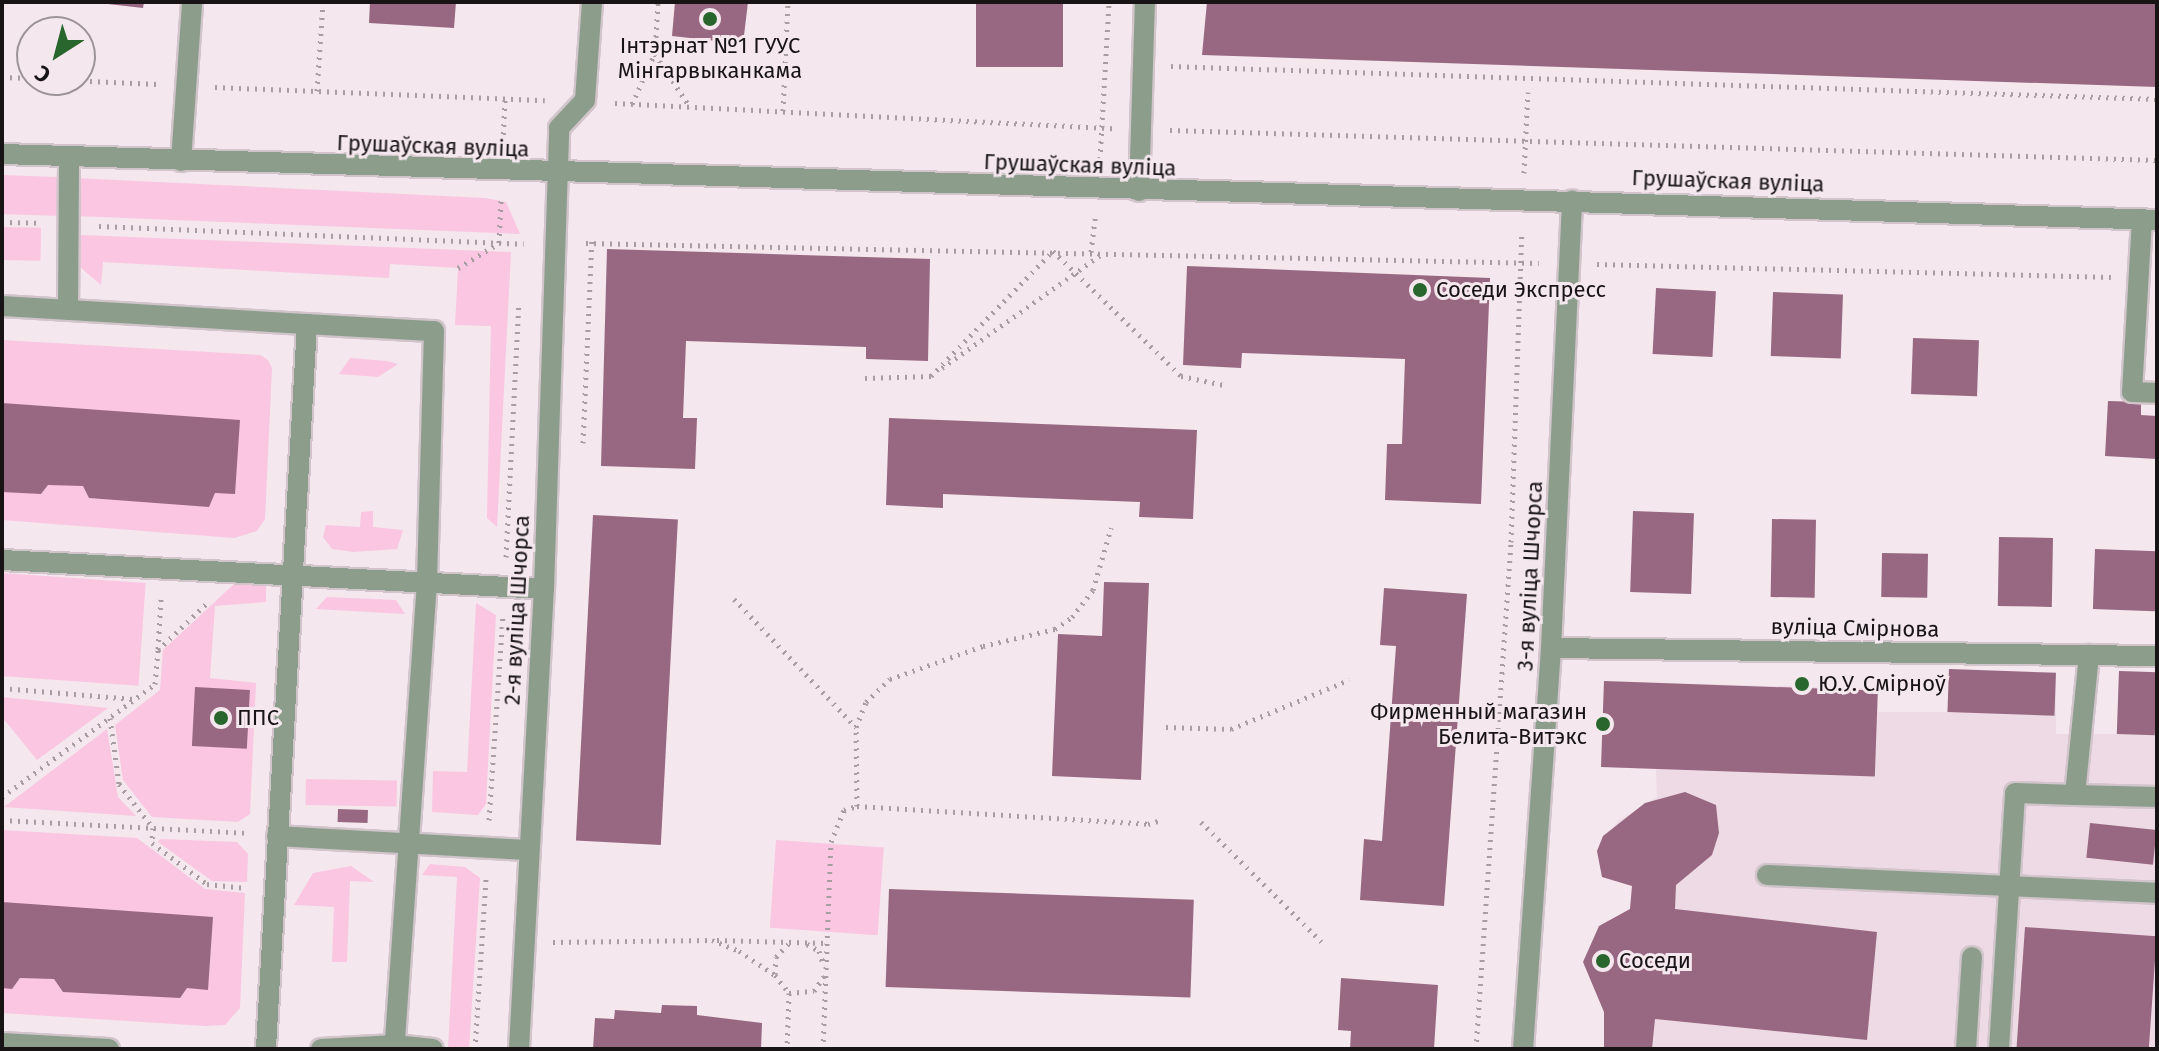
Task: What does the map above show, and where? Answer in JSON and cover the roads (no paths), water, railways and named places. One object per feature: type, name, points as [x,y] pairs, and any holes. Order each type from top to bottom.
[{"type":"street","points":[[181,161],[192,2]]},
{"type":"street","name":"2-я вуліца Шчорса","points":[[519,1049],[526,850],[544,589],[552,245],[559,128],[585,100],[592,2]]},
{"type":"street","points":[[1139,191],[1145,2]]},
{"type":"street","name":"Грушаўская вуліца","points":[[2,154],[556,174],[1572,200],[2150,220]]},
{"type":"street","points":[[68,310],[69,156]]},
{"type":"street","name":"3-я вуліца Шчорса","points":[[1523,1049],[1551,648],[1572,200]]},
{"type":"street","points":[[2150,220],[2139,278],[2132,392],[2157,393]]},
{"type":"street","points":[[2,306],[434,331],[427,582],[395,1045]]},
{"type":"street","points":[[266,1049],[277,836],[296,575],[307,324]]},
{"type":"street","points":[[2,560],[544,589]]},
{"type":"street","name":"вуліца Смірнова","points":[[1551,648],[2157,656]]},
{"type":"street","points":[[2075,795],[2089,655]]},
{"type":"street","points":[[1999,1049],[2015,793],[2157,797]]},
{"type":"street","points":[[277,836],[526,850]]},
{"type":"street","points":[[1767,875],[2157,893]]},
{"type":"street","points":[[1966,1049],[1972,957]]},
{"type":"street","points":[[2,1043],[109,1049]]},
{"type":"street","points":[[321,1049],[395,1045],[433,1049]]},
{"type":"place","name":"Інтэрнат №1 ГУУС Мінгарвыканкама","points":[[710,19]]},
{"type":"place","name":"Соседи Экспресс","points":[[1420,290]]},
{"type":"place","name":"Ю.У. Смірноў","points":[[1802,684]]},
{"type":"place","name":"ППС","points":[[221,718]]},
{"type":"place","name":"Фирменный магазин Белита-Витэкс","points":[[1603,724]]},
{"type":"place","name":"Соседи","points":[[1603,961]]}]
